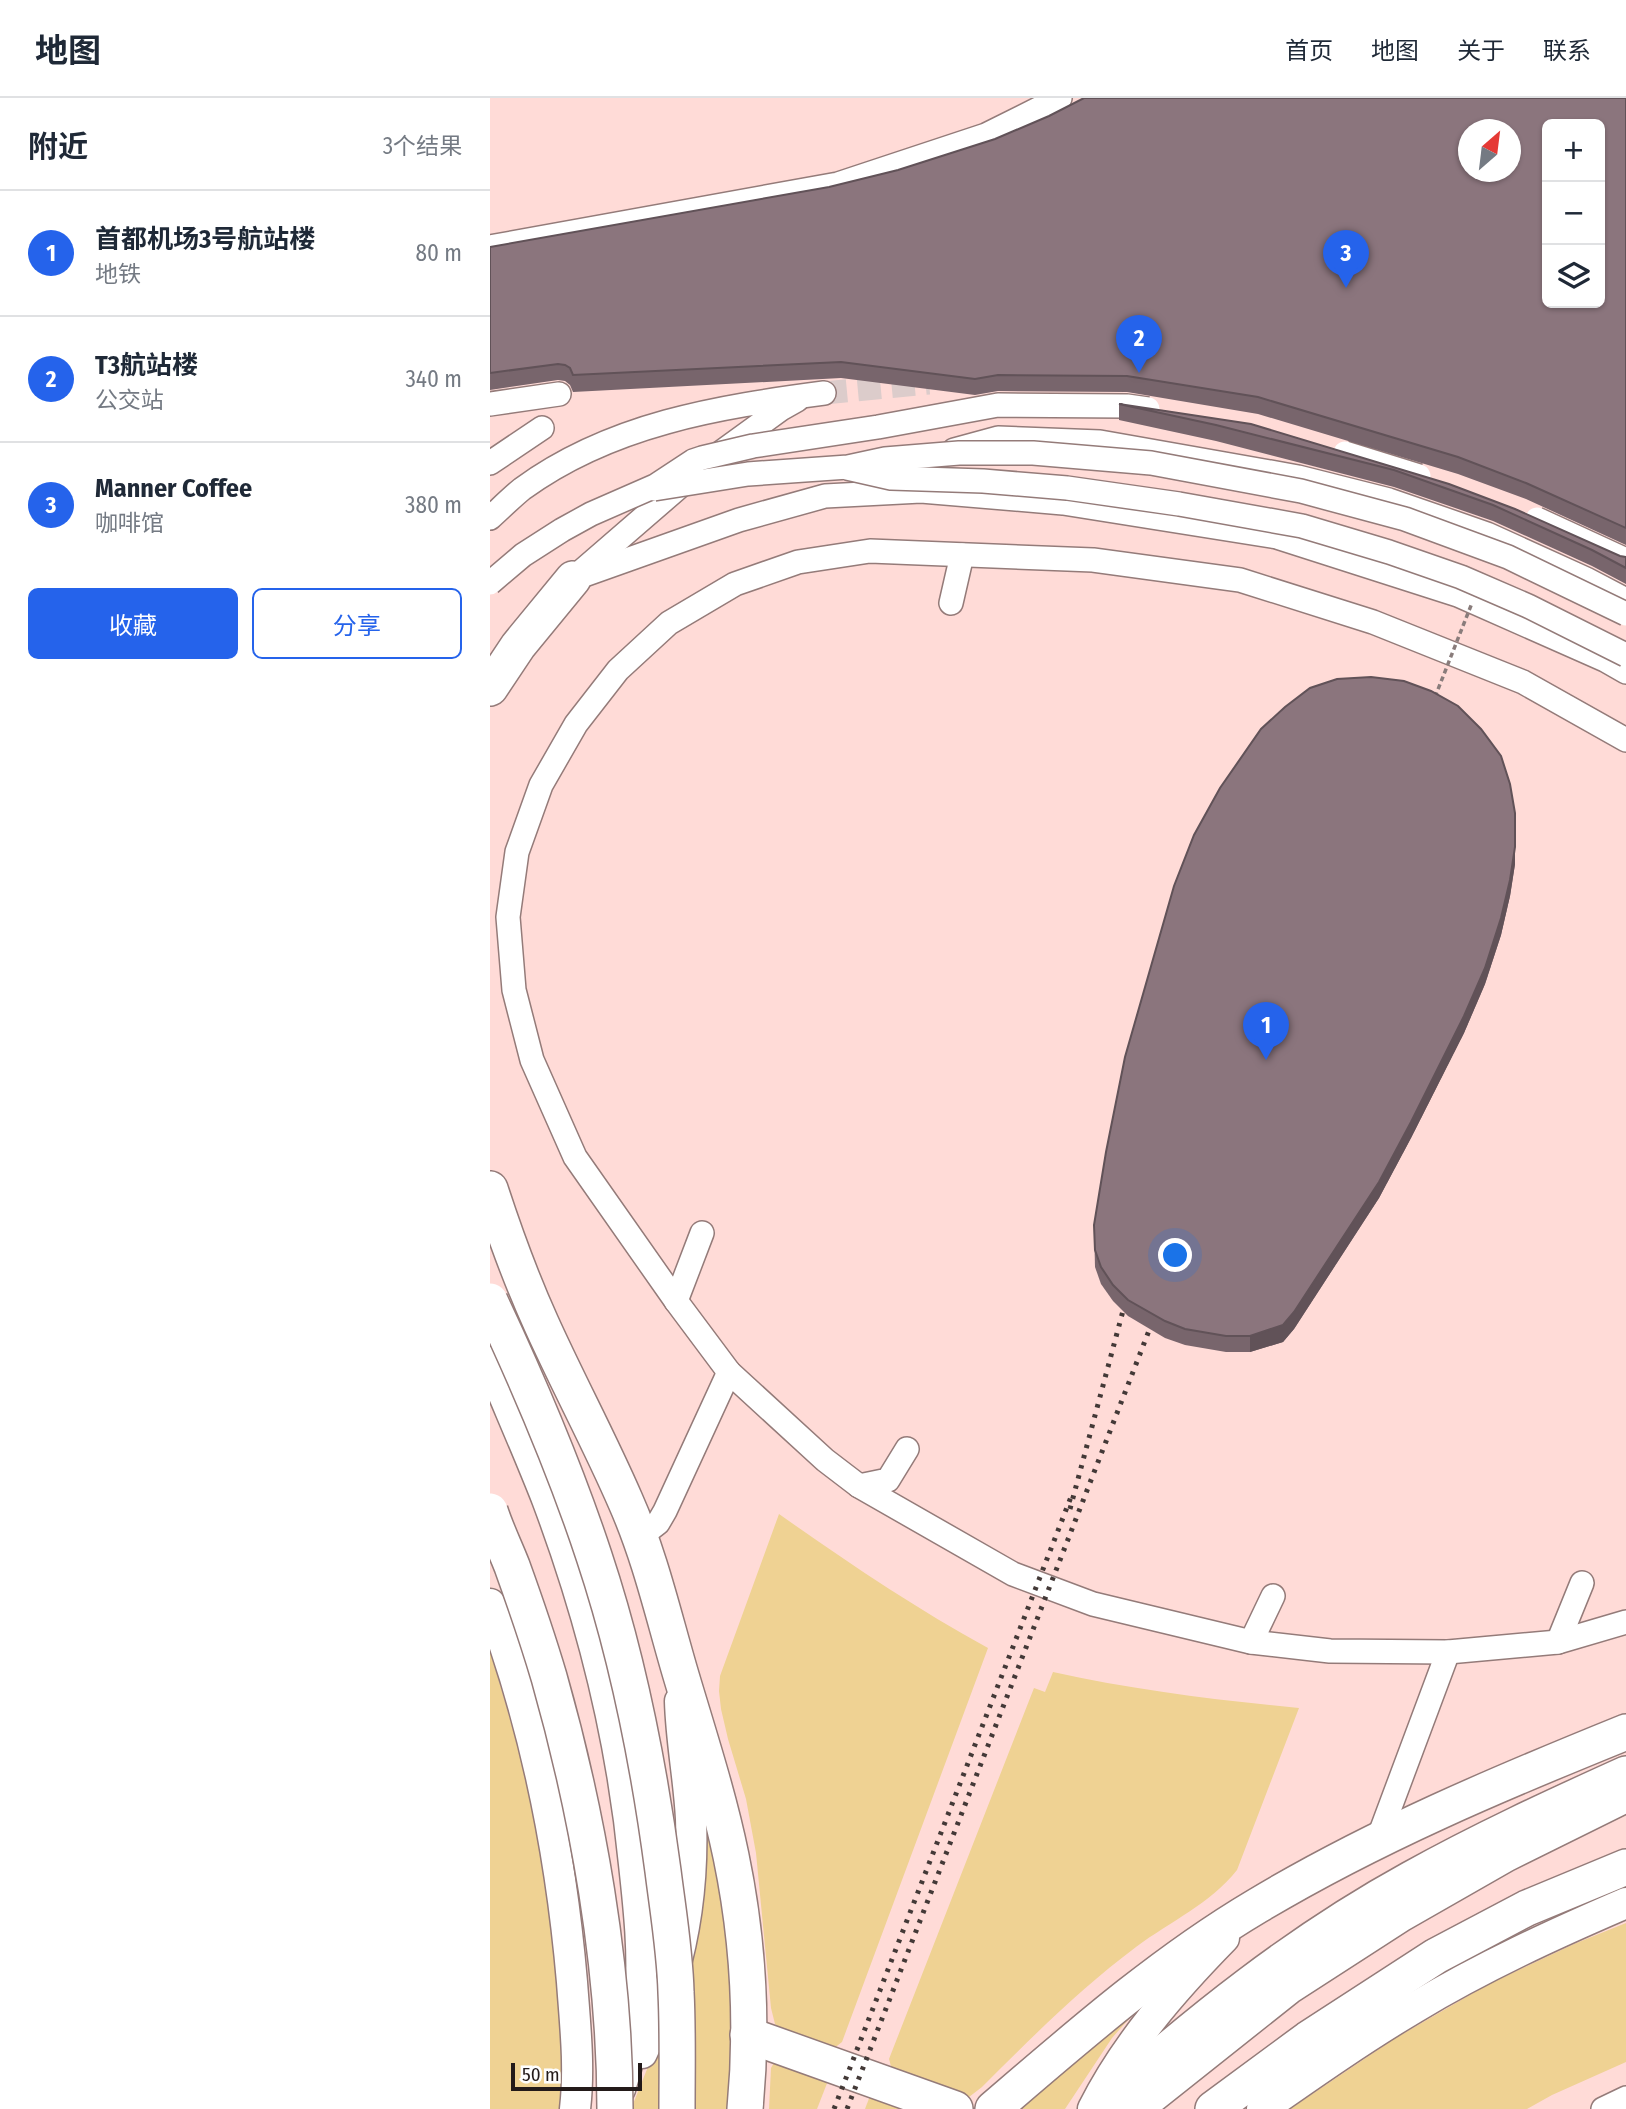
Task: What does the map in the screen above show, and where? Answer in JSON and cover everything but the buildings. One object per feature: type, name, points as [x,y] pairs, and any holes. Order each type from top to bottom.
[{"type":"highway","points":[[490,688],[518,646],[573,579]]},
{"type":"highway","points":[[490,1189],[534,1306],[611,1468],[640,1536],[714,1786],[743,1925],[748,2035],[745,2109]]},
{"type":"highway","points":[[490,1301],[532,1392],[576,1505],[601,1577],[632,1696],[654,1807],[674,1958],[677,2109]]},
{"type":"highway","points":[[490,1511],[549,1678],[582,1813],[603,1945],[615,2109]]},
{"type":"highway","points":[[993,2109],[1143,1982],[1255,1907],[1377,1842],[1496,1786],[1626,1732]]},
{"type":"highway","points":[[1100,2109],[1189,2031],[1325,1931],[1409,1880],[1497,1833],[1626,1774]]},
{"type":"highway","points":[[1213,2109],[1308,2039],[1436,1956],[1527,1908],[1626,1867]]},
{"type":"highway","points":[[748,2035],[955,2109]]},
{"type":"main road","points":[[490,1362],[546,1497],[575,1582],[600,1672],[622,1775],[633,1852],[642,1956],[637,2021],[615,2109]]},
{"type":"main road","points":[[490,1604],[524,1713],[556,1859],[567,1934],[576,2032],[575,2109]]},
{"type":"main road","points":[[615,2109],[665,2000],[678,1955],[687,1898],[691,1821],[677,1662]]},
{"type":"main road","points":[[1138,2109],[1289,1989],[1402,1916],[1507,1856],[1626,1797]]},
{"type":"main road","points":[[1262,2109],[1416,2007],[1552,1934],[1626,1903]]},
{"type":"main road","points":[[1093,2109],[1126,2054],[1155,2015],[1189,1975],[1255,1907]]},
{"type":"street","points":[[490,247],[838,184],[986,135],[1060,98]]},
{"type":"street","points":[[490,518],[522,490],[581,453],[648,426],[708,410],[824,393],[800,398],[728,446],[573,579]]},
{"type":"street","points":[[490,404],[559,394]]},
{"type":"street","points":[[490,583],[523,555],[562,530],[667,479],[693,461],[731,450],[998,405],[1127,406],[1165,412]]},
{"type":"street","points":[[490,463],[542,428]]},
{"type":"street","points":[[573,579],[739,520],[825,496],[881,470],[998,438],[1100,442],[1298,477],[1389,500],[1487,534],[1626,600]]},
{"type":"street","points":[[1320,446],[1443,483]]},
{"type":"street","points":[[645,490],[761,473],[959,453],[1004,452],[1121,460],[1235,477],[1357,505],[1448,534],[1524,564],[1626,614]]},
{"type":"street","points":[[840,467],[891,478],[983,481],[1067,488],[1294,524],[1380,549],[1461,578],[1528,606],[1626,655]]},
{"type":"street","points":[[825,496],[922,491],[1063,503],[1277,537],[1458,595],[1605,660],[1626,672]]},
{"type":"street","points":[[1520,512],[1626,560]]},
{"type":"street","points":[[1626,740],[1522,682],[1373,622],[1240,580],[1093,560],[870,551],[798,562],[735,584],[669,623],[618,670],[576,724],[541,785],[517,852],[508,917],[514,990],[531,1060],[575,1157],[729,1372],[825,1460],[859,1486],[1013,1574],[1093,1604],[1251,1642],[1330,1651],[1448,1652],[1558,1642],[1626,1622]]},
{"type":"street","points":[[951,603],[962,555]]},
{"type":"street","points":[[676,1301],[702,1233]]},
{"type":"street","points":[[640,1536],[658,1522],[665,1511],[729,1372]]},
{"type":"street","points":[[859,1486],[888,1480],[907,1448]]},
{"type":"street","points":[[1558,1642],[1582,1583]]},
{"type":"street","points":[[1251,1642],[1273,1596]]},
{"type":"street","points":[[1377,1842],[1448,1652]]},
{"type":"street","points":[[1603,2109],[1626,2098]]},
{"type":"path","points":[[1431,708],[1475,597]]},
{"type":"shaded area","points":[[490,98],[1626,98],[1626,2109],[490,2109]]},
{"type":"shaded area","points":[[779,1514],[882,1584],[988,1648],[842,2042],[833,2049],[784,2034],[775,2024],[771,2008],[756,1853],[746,1799],[728,1739],[719,1691],[720,1676]]},
{"type":"shaded area","points":[[490,1651],[522,1763],[546,1877],[560,1992],[561,2109],[490,2109]]},
{"type":"shaded area","points":[[1053,1672],[1175,1694],[1299,1708],[1237,1870],[1215,1893],[1136,1947],[1095,1980],[1037,2032],[982,2087],[969,2097],[955,2098],[892,2070],[889,2059],[1034,1688],[1045,1692]]},
{"type":"shaded area","points":[[707,1817],[731,1959],[731,2109],[631,2109],[695,1946],[702,1912]]},
{"type":"shaded area","points":[[1626,1923],[1626,2062],[1527,2109],[1290,2109],[1394,2039],[1487,1985]]},
{"type":"shaded area","points":[[1142,2004],[1112,2038],[1065,2109],[1019,2109]]},
{"type":"shaded area","points":[[775,2061],[831,2073],[817,2109],[769,2109],[771,2068]]},
{"type":"shaded area","points":[[873,2088],[932,2109],[865,2109]]},
{"type":"tunnel","points":[[824,393],[929,383]]},
{"type":"railway","points":[[1070,1509],[1128,1292]]},
{"type":"railway","points":[[847,2109],[1157,1310]]},
{"type":"railway","points":[[834,2109],[1071,1497]]},
{"type":"place","name":"Manner Coffee","points":[[1346,288]]},
{"type":"place","name":"T3航站楼","points":[[1139,373]]},
{"type":"place","name":"首都机场3号航站楼","points":[[1266,1060]]}]
